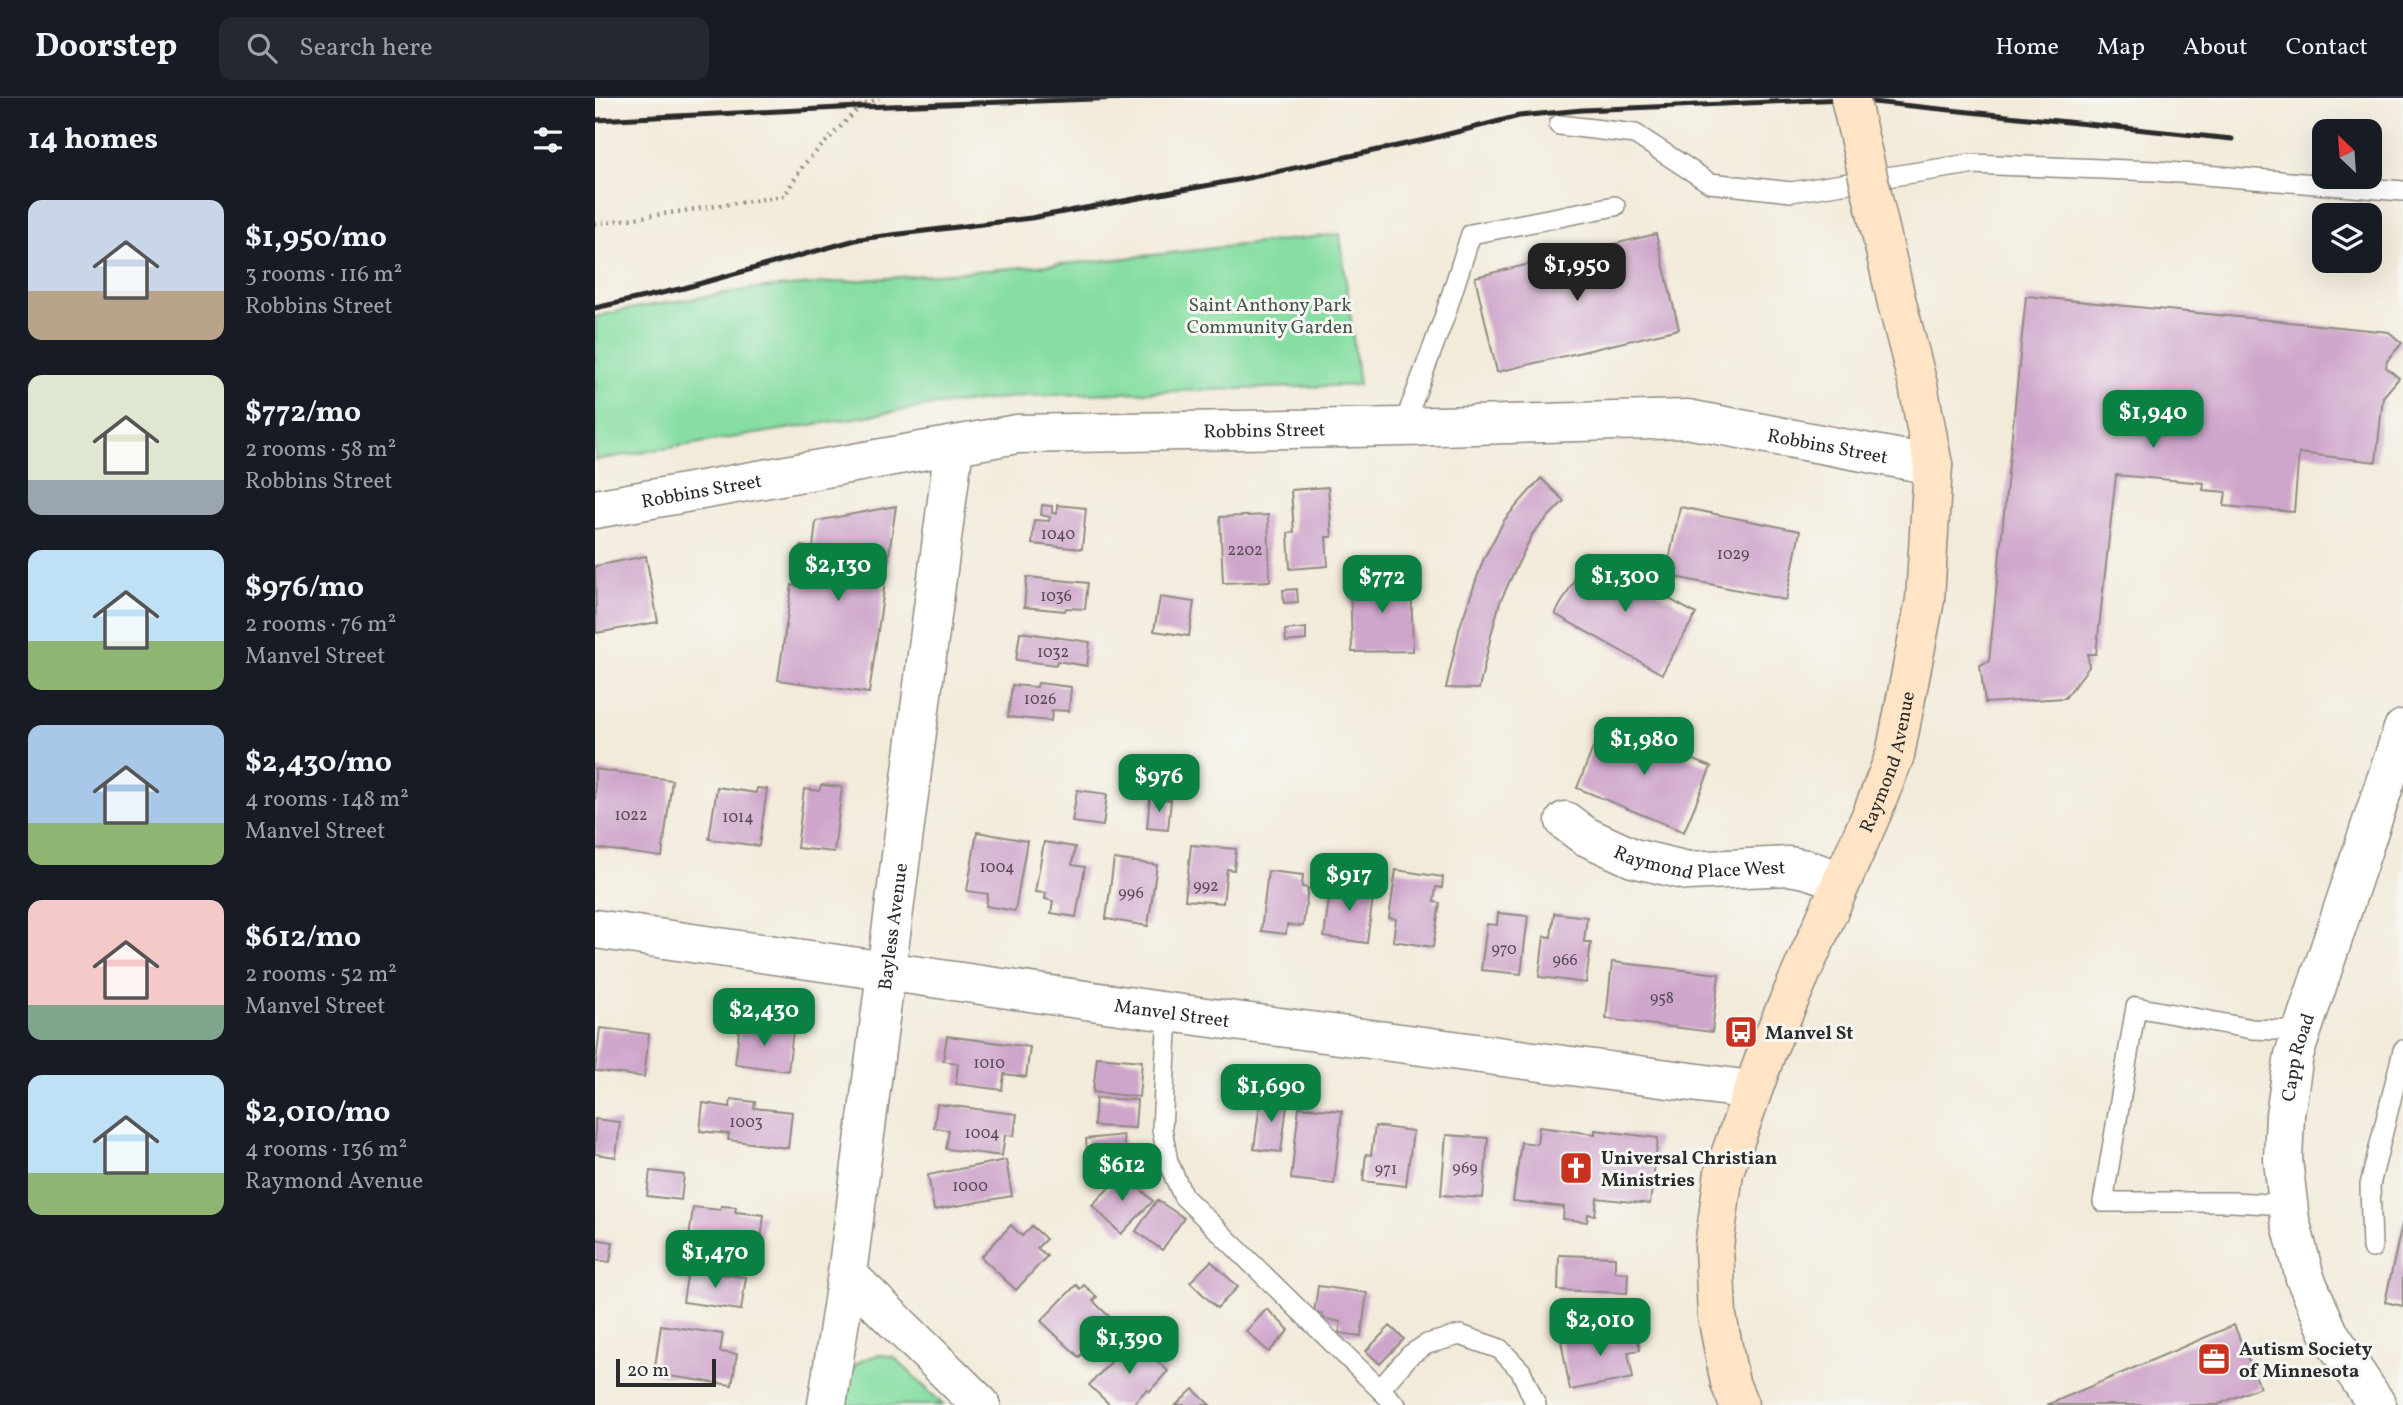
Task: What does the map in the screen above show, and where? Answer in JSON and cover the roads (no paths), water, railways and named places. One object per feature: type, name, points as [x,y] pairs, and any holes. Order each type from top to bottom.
[{"type":"street","name":"Raymond Avenue","points":[[1739,1405],[1730,1383],[1717,1316],[1714,1247],[1724,1172],[1751,1090],[1895,755],[1926,600],[1933,465],[1918,385],[1850,98]]},
{"type":"street","name":"Robbins Street","points":[[595,509],[1017,434],[1687,419],[1933,465]]},
{"type":"street","name":"Bayless Avenue","points":[[827,1405],[847,1274],[954,446]]},
{"type":"street","name":"Capp Road","points":[[2369,1394],[2329,1333],[2305,1278],[2288,1205],[2283,1160],[2285,1115],[2294,1055],[2403,729]]},
{"type":"street","name":"Raymond Place West","points":[[1565,821],[1585,836],[1633,858],[1688,871],[1789,866],[1842,881]]},
{"type":"street","name":"Manvel Street","points":[[595,929],[1168,1012],[1751,1090]]},
{"type":"street","points":[[847,1274],[981,1405]]},
{"type":"lane","points":[[1559,125],[1635,134],[1710,183],[1791,192],[1971,164],[2155,171],[2403,191]]},
{"type":"lane","points":[[1403,427],[1444,318],[1471,234],[1615,206]]},
{"type":"lane","points":[[2288,1205],[2103,1202],[2136,1007],[2252,1029],[2302,1031]]},
{"type":"lane","points":[[1168,1012],[1162,1129],[1168,1162],[1183,1196],[1396,1405]]},
{"type":"lane","points":[[2372,1248],[2370,1185],[2403,1050]]},
{"type":"lane","points":[[1380,1389],[1409,1355],[1427,1344],[1460,1335],[1500,1349],[1521,1371],[1536,1405]]},
{"type":"railway","points":[[595,120],[1124,98]]},
{"type":"railway","points":[[595,308],[684,288],[859,239],[1031,218],[1248,178],[1429,139],[1519,116],[1582,110],[1844,99],[2232,139]]},
{"type":"place","name":"Manvel St","points":[[1741,1032]]},
{"type":"place","name":"Universal Christian Ministries","points":[[1576,1168]]},
{"type":"place","name":"Autism Society of Minnesota","points":[[2214,1359]]},
{"type":"park label","name":"Saint Anthony Park Community Garden","points":[[1270,315]]}]
